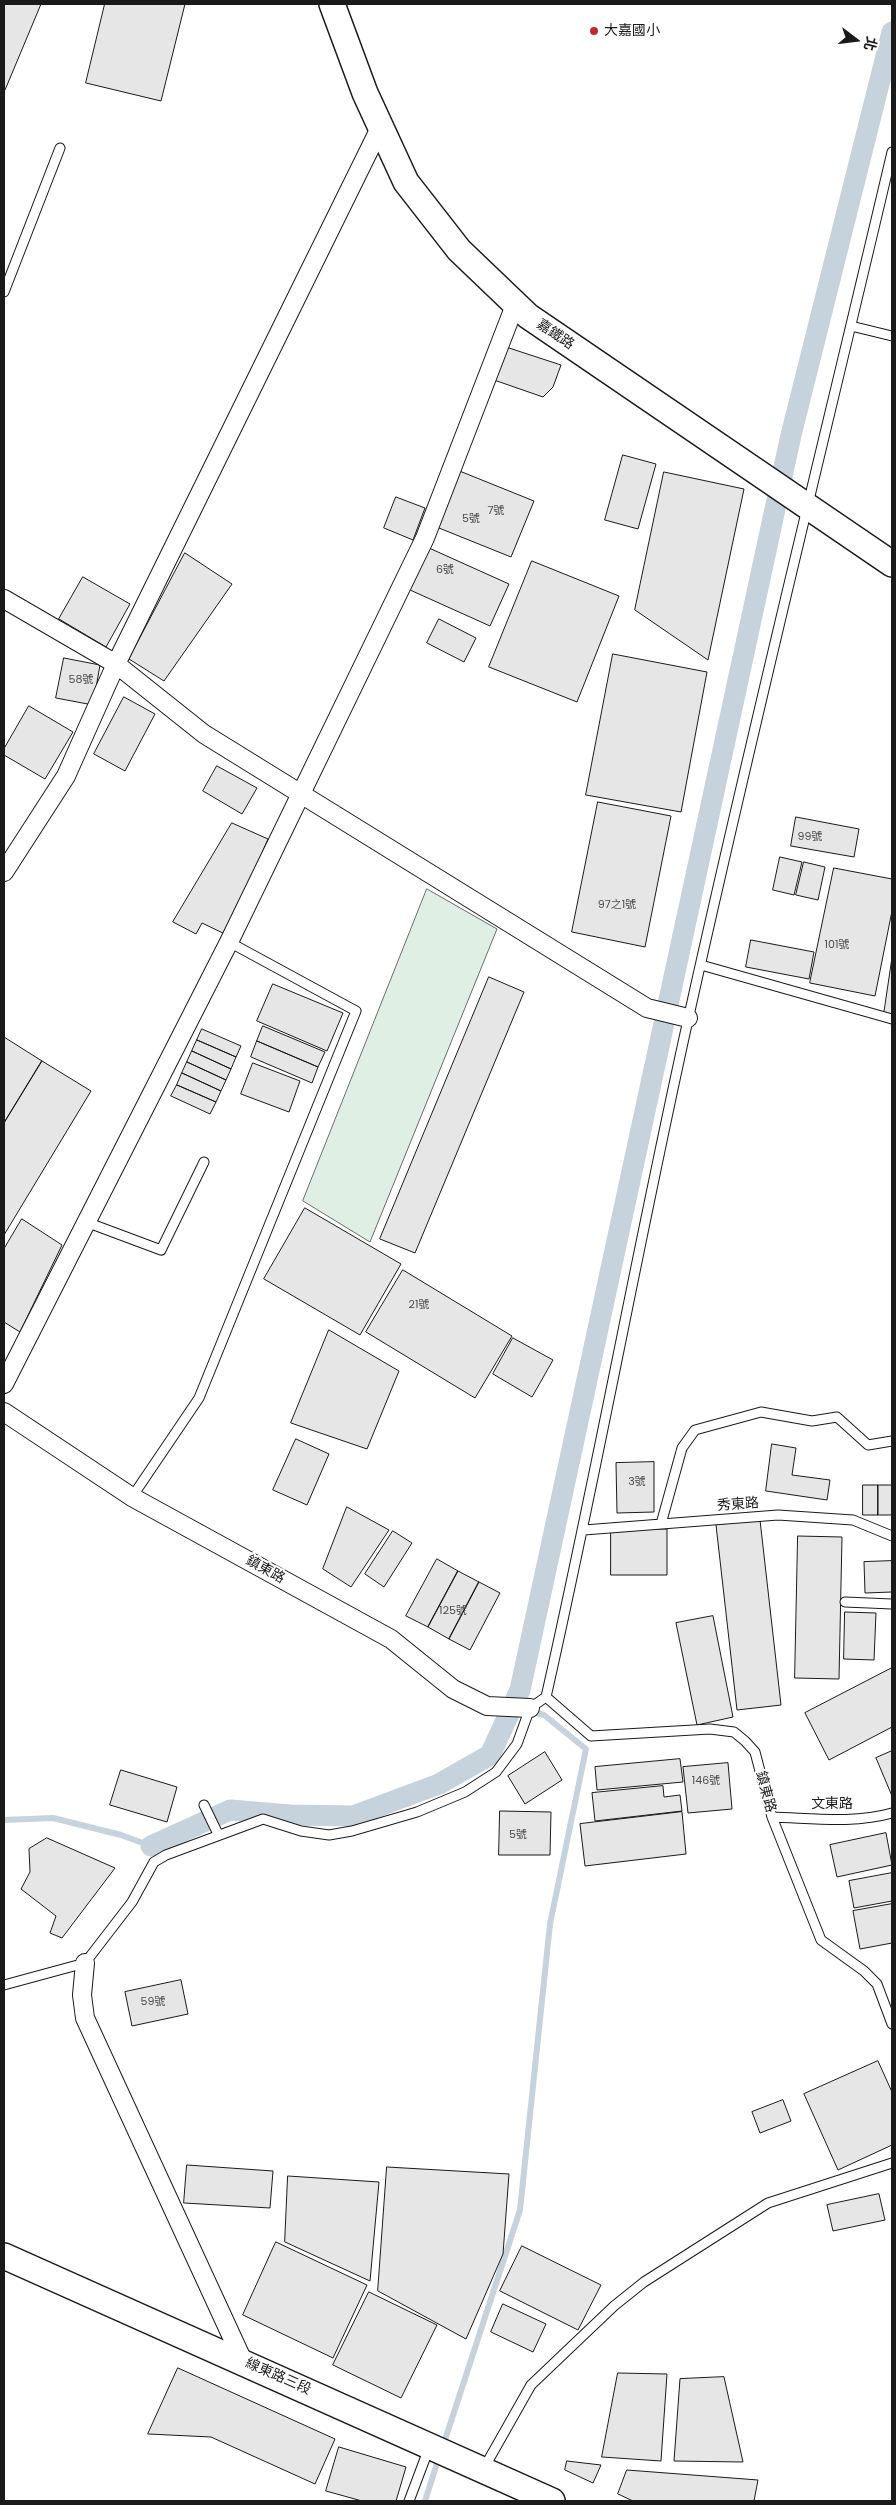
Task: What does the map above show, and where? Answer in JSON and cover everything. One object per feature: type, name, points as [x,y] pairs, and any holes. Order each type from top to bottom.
[{"type":"street","name":"嘉鐵路","points":[[332,4],[380,128],[406,182],[459,250],[528,316],[892,564]]},
{"type":"street","points":[[4,872],[66,776],[116,664],[380,128]]},
{"type":"street","points":[[4,1384],[230,942],[425,538],[515,305]]},
{"type":"street","points":[[4,600],[116,664],[204,734],[647,1008],[680,1016]]},
{"type":"street","name":"鎮東路","points":[[4,1412],[132,1497],[391,1639],[453,1689],[487,1706],[530,1708]]},
{"type":"street","points":[[84,1963],[82,1995],[85,2018],[243,2361]]},
{"type":"street","name":"線東路三段","points":[[4,2256],[243,2361],[552,2501]]},
{"type":"lane","points":[[4,292],[60,148]]},
{"type":"lane","points":[[4,1986],[84,1963],[132,1902],[154,1862],[166,1855],[218,1834],[263,1819],[300,1831],[329,1835],[352,1831],[417,1812],[465,1792],[496,1772],[517,1744],[530,1708],[546,1698],[584,1530],[680,1016],[701,965],[802,501],[851,326],[892,152]]},
{"type":"lane","points":[[851,326],[892,336]]},
{"type":"lane","points":[[132,1497],[199,1398],[356,1010],[230,942]]},
{"type":"lane","points":[[701,965],[892,1019]]},
{"type":"lane","points":[[86,1222],[161,1250],[204,1162]]},
{"type":"lane","points":[[661,1524],[682,1448],[695,1430],[761,1412],[812,1421],[837,1417],[868,1445],[892,1441]]},
{"type":"lane","name":"秀東路","points":[[584,1530],[778,1515],[853,1520],[892,1536]]},
{"type":"lane","points":[[845,1602],[892,1604]]},
{"type":"lane","name":"鎮東路","points":[[546,1698],[591,1736],[710,1729],[734,1732],[754,1752],[772,1817],[821,1940],[864,1971],[877,1984],[892,2024]]},
{"type":"lane","points":[[204,1805],[218,1834]]},
{"type":"lane","name":"文東路","points":[[772,1817],[844,1819],[880,1817],[892,1813]]},
{"type":"lane","points":[[482,2470],[531,2385],[614,2306],[644,2282],[768,2203],[892,2163]]},
{"type":"lane","points":[[409,2501],[430,2446]]},
{"type":"green space","points":[[427,889],[497,929],[370,1242],[303,1201]]},
{"type":"building","points":[[4,4],[41,4],[5,90],[4,90]]},
{"type":"building","points":[[105,4],[185,4],[161,101],[86,83]]},
{"type":"building","points":[[506,347],[561,365],[553,387],[543,397],[494,380]]},
{"type":"building","points":[[623,455],[656,464],[638,529],[605,520]]},
{"type":"building","points":[[457,470],[534,501],[511,557],[434,526]]},
{"type":"building","points":[[664,472],[744,489],[708,660],[635,610]]},
{"type":"building","points":[[396,497],[425,508],[413,540],[384,528]]},
{"type":"building","points":[[429,548],[509,584],[490,626],[410,590]]},
{"type":"building","points":[[185,553],[232,584],[164,681],[129,659]]},
{"type":"building","points":[[532,561],[619,596],[577,702],[489,667]]},
{"type":"building","points":[[83,577],[130,604],[106,647],[59,619]]},
{"type":"building","points":[[439,619],[476,638],[464,662],[427,643]]},
{"type":"building","points":[[613,654],[707,672],[681,812],[586,795]]},
{"type":"building","points":[[64,658],[100,665],[93,705],[56,698]]},
{"type":"building","points":[[124,697],[155,714],[125,771],[94,754]]},
{"type":"building","points":[[29,706],[73,732],[45,779],[4,755],[4,749]]},
{"type":"building","points":[[217,766],[257,788],[242,814],[203,791]]},
{"type":"building","points":[[598,802],[671,816],[645,947],[572,932]]},
{"type":"building","points":[[796,817],[859,829],[854,857],[791,846]]},
{"type":"building","points":[[232,823],[268,839],[227,935],[202,923],[196,934],[173,922]]},
{"type":"building","points":[[780,857],[802,862],[794,895],[773,890]]},
{"type":"building","points":[[804,862],[825,867],[818,900],[796,895]]},
{"type":"building","points":[[834,868],[892,879],[892,911],[875,996],[810,983]]},
{"type":"building","points":[[751,940],[814,952],[809,979],[746,967]]},
{"type":"building","points":[[892,958],[892,1015],[884,1014]]},
{"type":"building","points":[[489,977],[524,992],[415,1253],[380,1239]]},
{"type":"building","points":[[273,984],[343,1013],[327,1051],[257,1021]]},
{"type":"building","points":[[263,1026],[325,1052],[318,1067],[257,1041]]},
{"type":"building","points":[[202,1029],[241,1046],[236,1057],[197,1040]]},
{"type":"building","points":[[4,1037],[42,1061],[4,1123]]},
{"type":"building","points":[[197,1040],[236,1057],[231,1069],[192,1051]]},
{"type":"building","points":[[257,1041],[318,1067],[312,1083],[251,1057]]},
{"type":"building","points":[[192,1051],[231,1069],[226,1080],[187,1062]]},
{"type":"building","points":[[42,1061],[91,1091],[4,1235],[4,1123]]},
{"type":"building","points":[[187,1062],[226,1080],[221,1091],[182,1073]]},
{"type":"building","points":[[253,1063],[300,1081],[289,1112],[241,1094]]},
{"type":"building","points":[[182,1073],[221,1091],[216,1102],[177,1085]]},
{"type":"building","points":[[177,1085],[216,1102],[210,1114],[171,1096]]},
{"type":"building","points":[[305,1208],[401,1264],[360,1335],[264,1279]]},
{"type":"building","points":[[22,1219],[62,1245],[20,1332],[4,1322],[4,1249]]},
{"type":"building","points":[[403,1270],[512,1336],[475,1398],[366,1332]]},
{"type":"building","points":[[329,1330],[399,1371],[367,1449],[291,1423]]},
{"type":"building","points":[[513,1338],[553,1360],[532,1397],[493,1374]]},
{"type":"building","points":[[296,1439],[329,1454],[307,1505],[273,1490]]},
{"type":"building","points":[[772,1444],[796,1448],[792,1475],[830,1480],[827,1500],[766,1491]]},
{"type":"building","points":[[654,1462],[654,1512],[617,1513],[616,1463]]},
{"type":"building","points":[[863,1485],[878,1485],[878,1515],[863,1515]]},
{"type":"building","points":[[878,1485],[892,1485],[892,1515],[878,1515]]},
{"type":"building","points":[[347,1507],[389,1530],[351,1587],[323,1569]]},
{"type":"building","points":[[760,1520],[781,1705],[737,1710],[716,1525]]},
{"type":"building","points":[[611,1529],[667,1529],[667,1575],[611,1575]]},
{"type":"building","points":[[393,1531],[412,1543],[384,1587],[365,1574]]},
{"type":"building","points":[[798,1536],[842,1537],[839,1679],[795,1678]]},
{"type":"building","points":[[437,1559],[458,1571],[428,1627],[406,1616]]},
{"type":"building","points":[[892,1561],[892,1592],[865,1593],[864,1562]]},
{"type":"building","points":[[458,1571],[479,1582],[449,1639],[428,1627]]},
{"type":"building","points":[[479,1582],[500,1593],[470,1650],[449,1639]]},
{"type":"building","points":[[845,1612],[876,1613],[874,1660],[844,1659]]},
{"type":"building","points":[[713,1616],[733,1717],[697,1725],[676,1623]]},
{"type":"building","points":[[892,1668],[892,1727],[829,1760],[805,1713]]},
{"type":"building","points":[[892,1751],[892,1796],[876,1758]]},
{"type":"building","points":[[545,1752],[562,1780],[525,1804],[508,1776]]},
{"type":"building","points":[[680,1759],[683,1782],[597,1790],[595,1767]]},
{"type":"building","points":[[728,1763],[732,1809],[688,1813],[683,1767]]},
{"type":"building","points":[[121,1770],[177,1787],[167,1822],[110,1805]]},
{"type":"building","points":[[663,1786],[664,1797],[680,1795],[682,1811],[595,1821],[592,1793]]},
{"type":"building","points":[[500,1811],[551,1812],[550,1855],[499,1855]]},
{"type":"building","points":[[682,1812],[686,1854],[585,1866],[580,1824]]},
{"type":"building","points":[[886,1833],[892,1865],[837,1877],[830,1845]]},
{"type":"building","points":[[47,1838],[115,1868],[62,1938],[50,1933],[56,1916],[21,1889],[30,1872],[29,1849]]},
{"type":"building","points":[[892,1873],[892,1901],[854,1908],[849,1881]]},
{"type":"building","points":[[892,1904],[892,1943],[860,1949],[853,1911]]},
{"type":"building","points":[[181,1980],[188,2014],[132,2026],[125,1992]]},
{"type":"building","points":[[878,2061],[892,2092],[892,2145],[838,2170],[804,2094]]},
{"type":"building","points":[[783,2100],[791,2121],[760,2133],[752,2112]]},
{"type":"building","points":[[187,2165],[273,2171],[270,2208],[184,2203]]},
{"type":"building","points":[[387,2167],[509,2174],[503,2254],[466,2339],[378,2291]]},
{"type":"building","points":[[288,2176],[379,2182],[370,2281],[285,2242]]},
{"type":"building","points":[[879,2194],[885,2220],[833,2231],[827,2205]]},
{"type":"building","points":[[276,2242],[367,2285],[333,2358],[243,2315]]},
{"type":"building","points":[[522,2246],[601,2285],[578,2330],[500,2291]]},
{"type":"building","points":[[369,2292],[437,2325],[401,2398],[333,2365]]},
{"type":"building","points":[[503,2304],[546,2324],[533,2352],[491,2332]]},
{"type":"building","points":[[178,2368],[335,2439],[315,2484],[211,2437],[148,2434]]},
{"type":"building","points":[[618,2373],[667,2374],[661,2461],[602,2457]]},
{"type":"building","points":[[724,2377],[743,2462],[674,2461],[680,2379]]},
{"type":"building","points":[[339,2447],[406,2467],[396,2501],[362,2501],[326,2491]]},
{"type":"building","points":[[567,2461],[601,2465],[593,2483],[565,2470]]},
{"type":"building","points":[[627,2470],[758,2480],[754,2501],[633,2501],[618,2494]]},
{"type":"waterway","points":[[151,1846],[230,1810],[290,1815],[353,1816],[439,1784],[490,1755],[520,1690],[791,435],[892,32]]},
{"type":"waterway","points":[[443,2446],[520,2210],[550,1924],[586,1749],[544,1715],[530,1711]]},
{"type":"waterway","points":[[4,1820],[53,1818],[121,1835],[151,1846]]},
{"type":"waterway","points":[[425,2501],[439,2457]]},
{"type":"place","name":"大嘉國小","points":[[594,31]]}]
